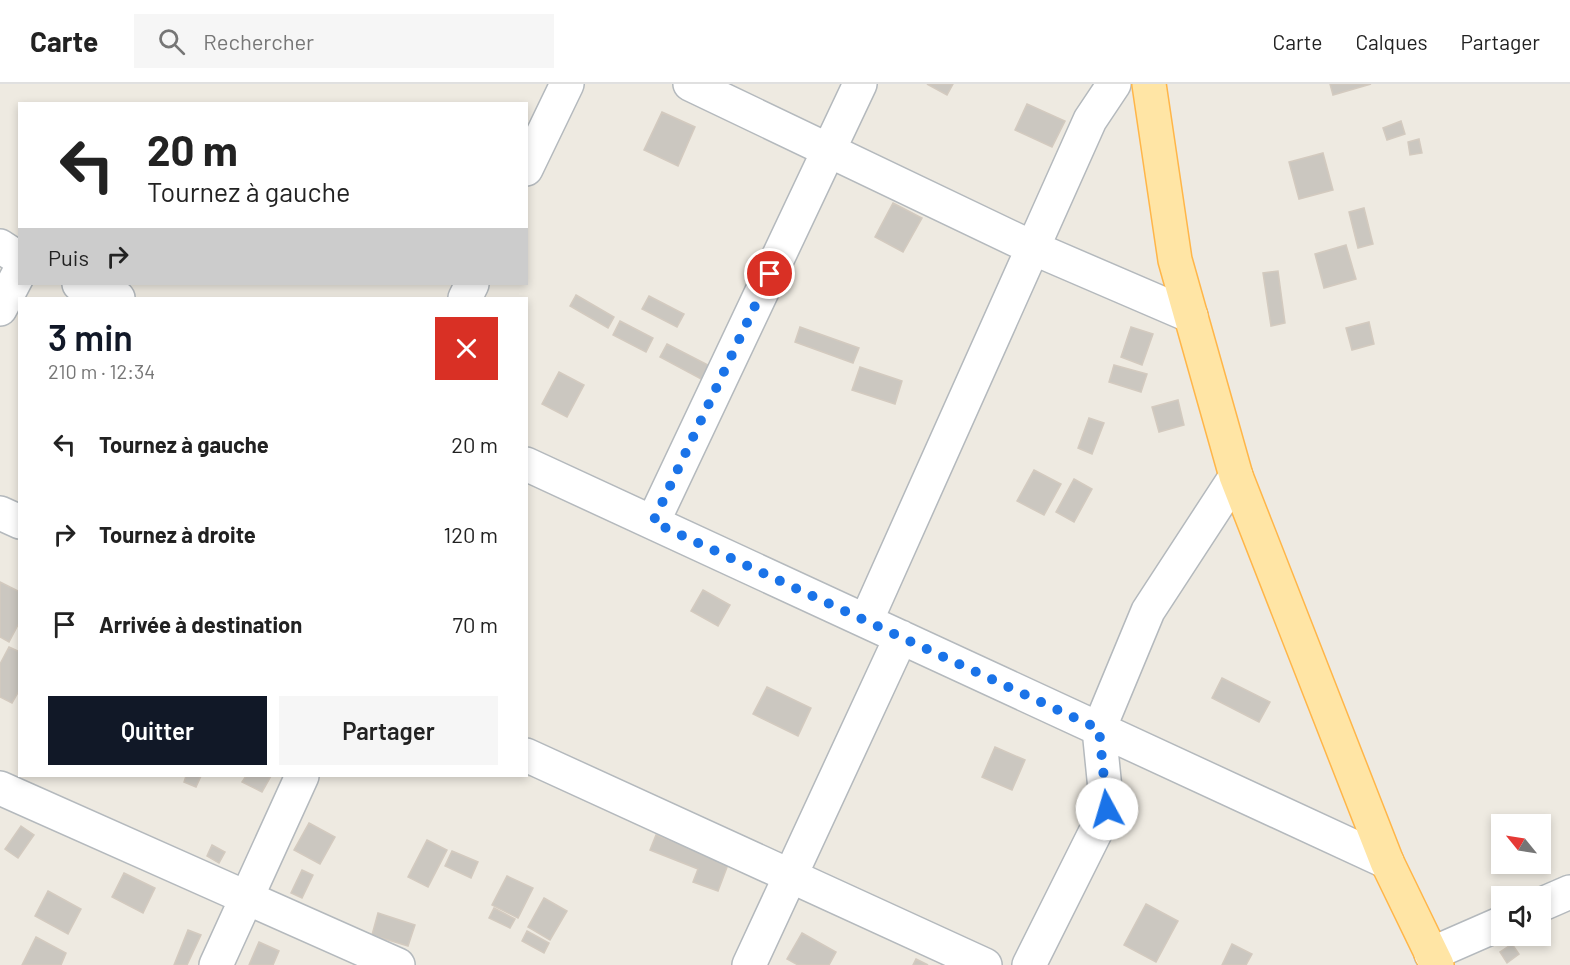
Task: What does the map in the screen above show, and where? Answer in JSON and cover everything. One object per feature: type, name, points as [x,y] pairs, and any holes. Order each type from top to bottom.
[{"type":"main road","points":[[1149,84],[1176,260],[1236,476],[1387,862],[1434,959]]},
{"type":"street","points":[[528,165],[567,84]]},
{"type":"street","points":[[690,84],[1033,248],[1191,316]]},
{"type":"street","points":[[653,522],[860,84]]},
{"type":"street","points":[[866,621],[1090,120],[1114,84]]},
{"type":"street","points":[[0,246],[18,258]]},
{"type":"street","points":[[0,309],[18,275]]},
{"type":"street","points":[[82,285],[115,297]]},
{"type":"street","points":[[528,465],[1387,862]]},
{"type":"street","points":[[1029,965],[1107,809],[1099,729],[1148,611],[1236,476]]},
{"type":"street","points":[[0,513],[18,521]]},
{"type":"street","points":[[749,965],[901,637]]},
{"type":"street","points":[[528,756],[985,965]]},
{"type":"street","points":[[216,965],[302,777]]},
{"type":"street","points":[[2,793],[398,965]]},
{"type":"street","points":[[1551,900],[1570,892]]},
{"type":"street","points":[[1434,959],[1491,928]]},
{"type":"building","points":[[927,84],[953,84],[947,95]]},
{"type":"building","points":[[1330,84],[1371,84],[1333,95]]},
{"type":"building","points":[[1027,104],[1065,121],[1052,147],[1015,130]]},
{"type":"building","points":[[662,112],[695,127],[678,166],[644,150]]},
{"type":"building","points":[[1401,121],[1405,134],[1387,140],[1383,128]]},
{"type":"building","points":[[1419,139],[1422,153],[1410,155],[1408,142]]},
{"type":"building","points":[[1323,153],[1333,190],[1299,199],[1289,162]]},
{"type":"building","points":[[893,203],[922,218],[903,252],[875,237]]},
{"type":"building","points":[[1364,208],[1373,244],[1358,248],[1349,212]]},
{"type":"building","points":[[1346,245],[1356,279],[1324,288],[1315,254]]},
{"type":"building","points":[[1278,271],[1285,323],[1271,326],[1263,273]]},
{"type":"building","points":[[576,295],[614,317],[608,328],[570,306]]},
{"type":"building","points":[[649,296],[684,314],[677,327],[642,309]]},
{"type":"building","points":[[620,321],[653,338],[646,352],[613,335]]},
{"type":"building","points":[[1369,322],[1374,344],[1352,350],[1346,328]]},
{"type":"building","points":[[800,327],[859,348],[853,363],[795,342]]},
{"type":"building","points":[[1131,327],[1153,334],[1142,365],[1121,357]]},
{"type":"building","points":[[667,344],[710,366],[703,380],[660,357]]},
{"type":"building","points":[[1114,365],[1147,374],[1141,392],[1109,382]]},
{"type":"building","points":[[860,367],[902,381],[895,404],[852,390]]},
{"type":"building","points":[[559,372],[584,385],[567,417],[542,404]]},
{"type":"building","points":[[1178,400],[1184,425],[1159,432],[1152,407]]},
{"type":"building","points":[[1089,418],[1104,423],[1092,454],[1078,448]]},
{"type":"building","points":[[1034,470],[1061,484],[1044,515],[1017,501]]},
{"type":"building","points":[[1074,479],[1092,489],[1074,522],[1056,512]]},
{"type":"building","points":[[0,582],[18,591],[18,625],[9,642],[0,637]]},
{"type":"building","points":[[703,590],[730,605],[718,626],[691,611]]},
{"type":"building","points":[[9,647],[18,651],[18,692],[12,703],[0,697],[0,664]]},
{"type":"building","points":[[1222,678],[1270,702],[1259,722],[1212,698]]},
{"type":"building","points":[[767,687],[811,708],[798,736],[753,714]]},
{"type":"building","points":[[995,747],[1025,760],[1012,790],[982,777]]},
{"type":"building","points":[[186,777],[201,777],[196,787],[184,782]]},
{"type":"building","points":[[245,777],[270,777],[262,792],[242,782]]},
{"type":"building","points":[[309,823],[335,837],[320,864],[294,850]]},
{"type":"building","points":[[21,826],[34,835],[18,858],[5,849]]},
{"type":"building","points":[[656,835],[729,862],[718,891],[693,882],[698,869],[650,850]]},
{"type":"building","points":[[427,840],[447,850],[428,887],[408,877]]},
{"type":"building","points":[[212,845],[225,852],[219,863],[207,856]]},
{"type":"building","points":[[452,851],[478,862],[471,878],[445,866]]},
{"type":"building","points":[[302,870],[313,875],[302,898],[291,893]]},
{"type":"building","points":[[124,873],[155,888],[143,913],[112,897]]},
{"type":"building","points":[[507,876],[533,888],[518,918],[492,905]]},
{"type":"building","points":[[48,891],[81,909],[68,934],[35,916]]},
{"type":"building","points":[[544,898],[567,911],[550,940],[528,927]]},
{"type":"building","points":[[1146,904],[1178,921],[1156,962],[1124,945]]},
{"type":"building","points":[[494,908],[515,919],[510,928],[489,918]]},
{"type":"building","points":[[378,913],[415,925],[408,946],[372,935]]},
{"type":"building","points":[[188,930],[201,935],[187,965],[174,965]]},
{"type":"building","points":[[527,931],[549,943],[544,953],[522,941]]},
{"type":"building","points":[[802,933],[836,952],[829,965],[798,965],[787,959]]},
{"type":"building","points":[[36,937],[66,953],[61,965],[22,965]]},
{"type":"building","points":[[259,942],[279,951],[273,965],[249,965]]},
{"type":"building","points":[[1232,944],[1252,954],[1246,965],[1222,965]]},
{"type":"building","points":[[1513,946],[1519,954],[1507,963],[1500,952]]},
{"type":"building","points":[[916,959],[928,965],[913,965]]},
{"type":"route","points":[[770,274],[653,522],[1099,729],[1107,809]]}]
